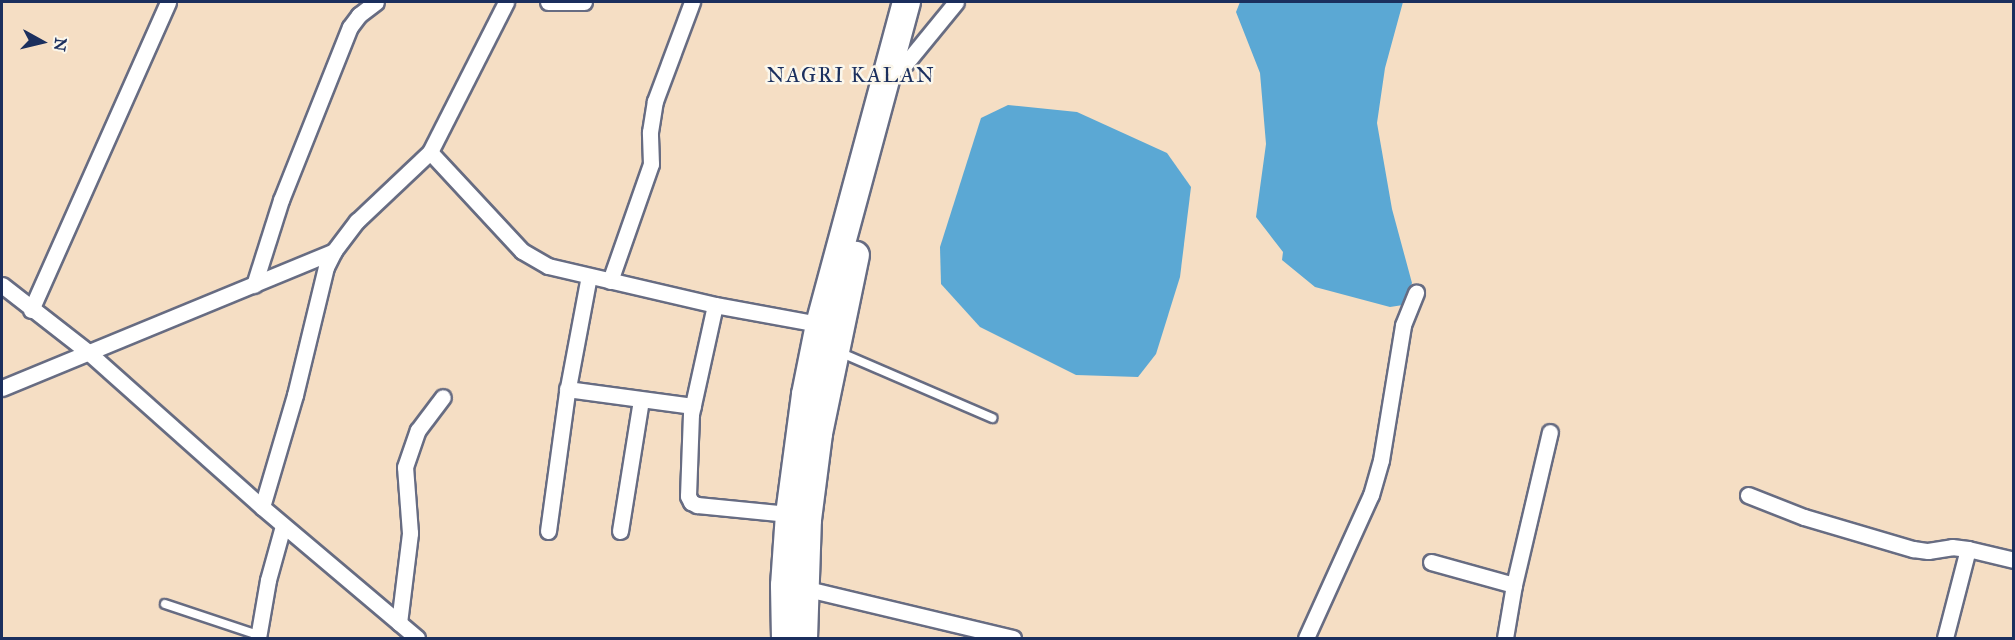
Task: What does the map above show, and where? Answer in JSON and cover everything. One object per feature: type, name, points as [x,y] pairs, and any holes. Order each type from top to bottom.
[{"type":"highway","points":[[803,639],[794,586],[789,514],[805,394],[819,324],[906,2]]},
{"type":"highway","points":[[785,639],[834,350],[871,186],[920,2]]},
{"type":"street","points":[[31,310],[168,2]]},
{"type":"street","points":[[254,285],[281,200],[350,27],[358,15],[376,2]]},
{"type":"street","points":[[262,507],[295,395],[326,267],[334,251],[357,221],[430,152],[506,2]]},
{"type":"street","points":[[548,2],[584,2]]},
{"type":"street","points":[[610,281],[651,164],[650,132],[655,101],[692,2]]},
{"type":"street","points":[[902,68],[956,2]]},
{"type":"street","points":[[430,152],[522,251],[548,266],[715,305],[819,324]]},
{"type":"street","points":[[2,388],[334,251]]},
{"type":"street","points":[[548,531],[567,389],[589,276]]},
{"type":"street","points":[[2,285],[31,310],[88,352],[262,507],[417,639]]},
{"type":"street","points":[[1306,639],[1371,495],[1381,460],[1403,325],[1416,293]]},
{"type":"street","points":[[715,305],[693,406],[687,472],[688,496],[691,502],[706,506],[789,514]]},
{"type":"street","points":[[567,389],[693,406]]},
{"type":"street","points":[[399,623],[410,533],[405,467],[418,430],[443,397]]},
{"type":"street","points":[[620,531],[641,400]]},
{"type":"street","points":[[1505,639],[1514,585],[1550,432]]},
{"type":"street","points":[[1748,495],[1804,517],[1849,528],[1913,549],[1928,551],[1952,547],[2013,560]]},
{"type":"street","points":[[258,637],[268,580],[284,526]]},
{"type":"street","points":[[1945,639],[1968,549]]},
{"type":"street","points":[[1431,562],[1514,585]]},
{"type":"street","points":[[794,586],[1013,639]]},
{"type":"lane","points":[[834,350],[992,418]]},
{"type":"lane","points":[[165,604],[258,637]]},
{"type":"water","points":[[1240,2],[1403,2],[1385,68],[1377,123],[1392,209],[1412,283],[1403,305],[1390,307],[1315,287],[1282,260],[1283,252],[1256,217],[1266,144],[1260,73],[1236,12]]},
{"type":"water","points":[[1008,105],[1077,112],[1167,153],[1191,187],[1180,277],[1156,354],[1138,377],[1076,375],[980,327],[941,284],[940,247],[981,118]]},
{"type":"district","name":"NAGRI KALAN","points":[[851,75]]}]
